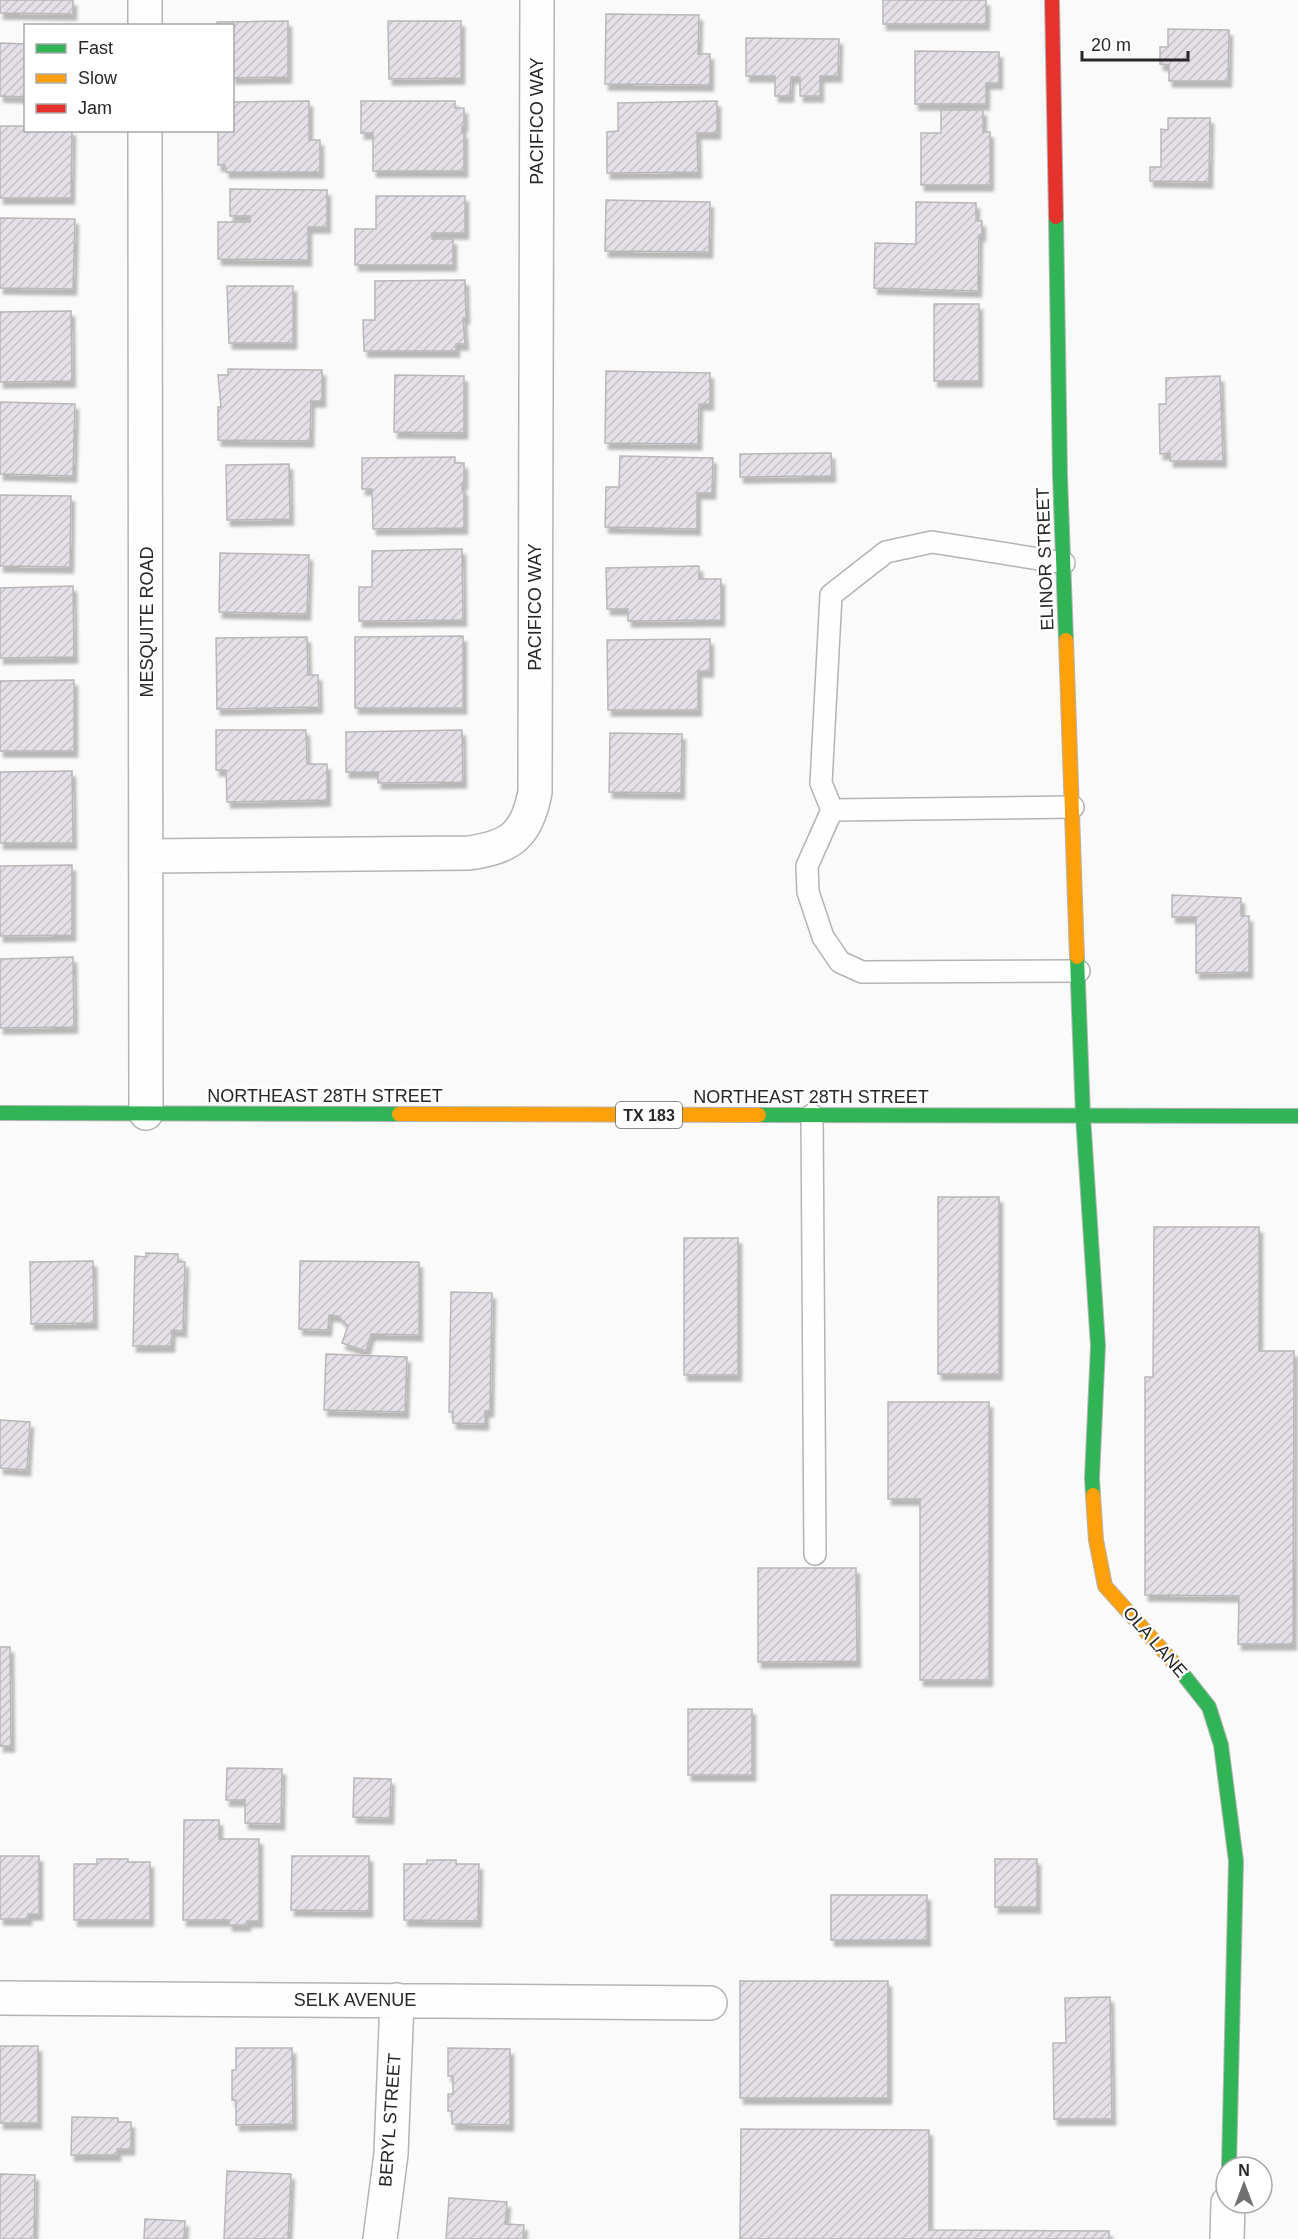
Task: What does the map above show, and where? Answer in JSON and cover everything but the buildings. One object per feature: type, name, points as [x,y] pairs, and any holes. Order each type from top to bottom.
[{"type":"street","points":[[145,0],[145,24]]},
{"type":"street","name":"PACIFICO WAY","points":[[147,856],[469,854],[492,850],[509,843],[524,827],[531,813],[535,792],[537,0]]},
{"type":"street","name":"ELINOR STREET","points":[[1052,0],[1060,463],[1083,1116]]},
{"type":"street","name":"MESQUITE ROAD","points":[[145,132],[146,1113]]},
{"type":"street","name":"NORTHEAST 28TH STREET","points":[[0,1113],[1298,1116]]},
{"type":"street","name":"OLA LANE","points":[[1083,1116],[1098,1346],[1092,1478],[1095,1540],[1105,1586],[1165,1651],[1209,1707],[1221,1745],[1236,1861],[1228,2155]]},
{"type":"street","name":"SELK AVENUE","points":[[0,1998],[710,2003]]},
{"type":"street","name":"BERYL STREET","points":[[380,2239],[391,2154],[397,2000]]},
{"type":"street","points":[[1227,2239],[1228,2215]]},
{"type":"lane","points":[[1064,563],[932,542],[886,552],[831,595],[821,783],[832,810],[807,866],[808,892],[823,937],[840,962],[862,972],[1079,971]]},
{"type":"lane","points":[[832,810],[1073,807]]},
{"type":"lane","points":[[812,1115],[815,1554]]},
{"type":"traffic: fast","points":[[1056,217],[1060,475],[1066,640]]},
{"type":"traffic: fast","points":[[1077,957],[1083,1116],[1098,1346],[1093,1495]]},
{"type":"traffic: fast","points":[[0,1113],[399,1114]]},
{"type":"traffic: fast","points":[[759,1115],[1298,1116]]},
{"type":"traffic: fast","points":[[1175,1664],[1209,1707],[1221,1745],[1236,1861],[1229,2155]]},
{"type":"traffic: slow","points":[[1066,640],[1077,957]]},
{"type":"traffic: slow","points":[[399,1114],[759,1115]]},
{"type":"traffic: slow","points":[[1093,1495],[1096,1540],[1105,1586],[1175,1664]]},
{"type":"traffic: jam","points":[[1052,0],[1056,217]]}]
